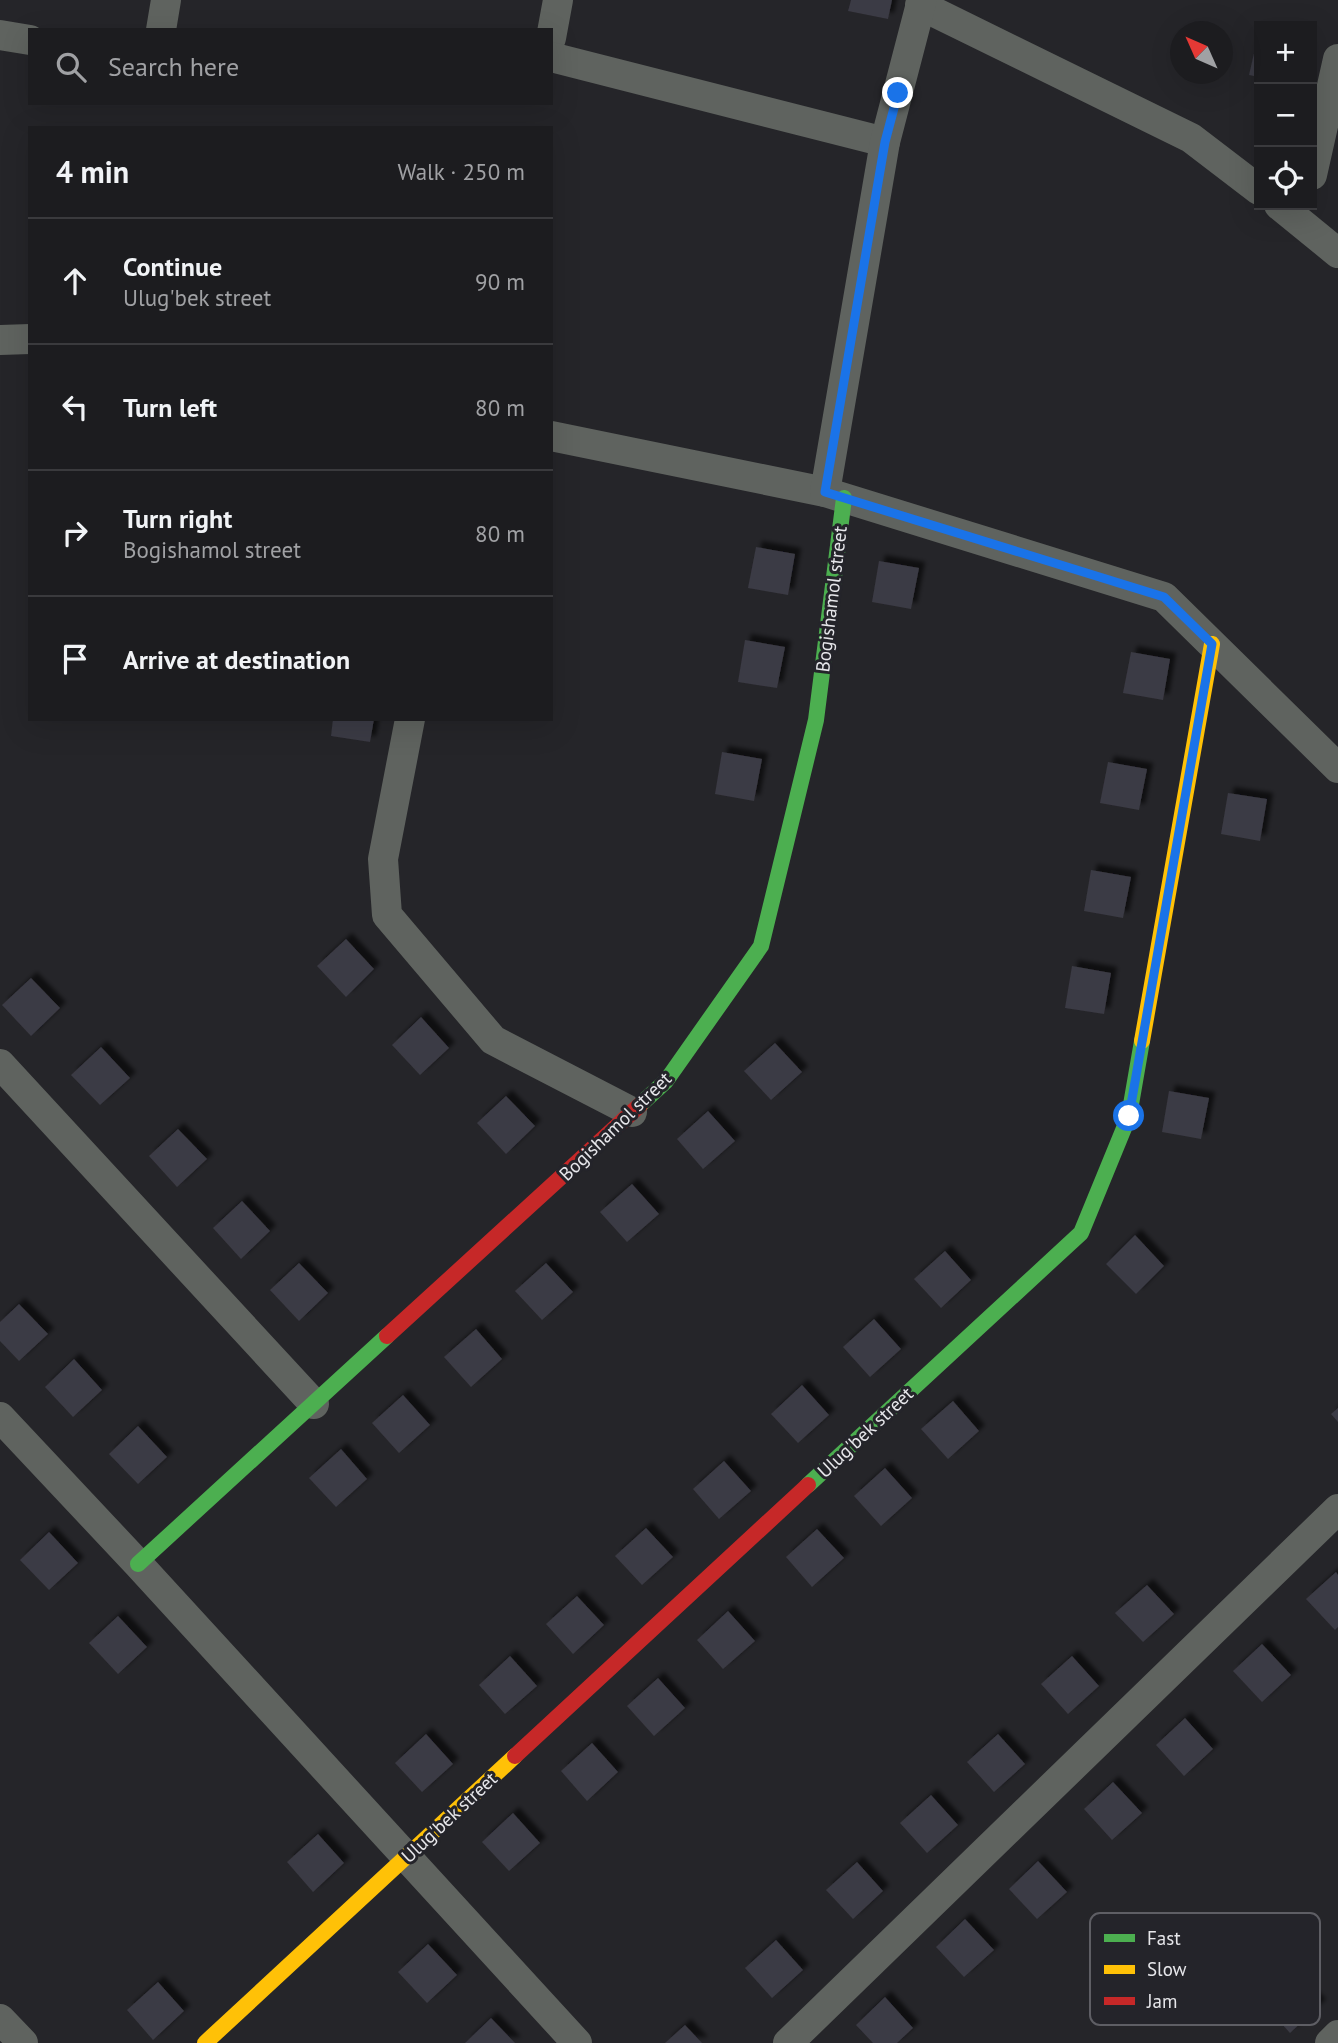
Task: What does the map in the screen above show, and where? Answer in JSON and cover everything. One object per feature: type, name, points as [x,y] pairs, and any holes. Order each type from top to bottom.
[{"type":"street","points":[[161,28],[166,0]]},
{"type":"street","points":[[553,28],[558,0]]},
{"type":"street","points":[[921,2],[1191,138],[1254,186]]},
{"type":"street","name":"Bogishamol street","points":[[138,1564],[666,1081],[761,946],[816,720],[835,495],[885,142],[921,2]]},
{"type":"street","points":[[0,35],[28,40]]},
{"type":"street","points":[[553,58],[885,142]]},
{"type":"street","points":[[1317,153],[1338,59]]},
{"type":"street","points":[[1295,210],[1338,253]]},
{"type":"street","points":[[0,341],[28,339]]},
{"type":"street","points":[[553,436],[835,495],[1164,597],[1338,768]]},
{"type":"street","name":"Ulug'bek street","points":[[205,2043],[1081,1233],[1129,1116],[1212,644]]},
{"type":"street","points":[[410,721],[383,859],[387,915],[493,1040],[632,1112]]},
{"type":"street","points":[[0,1064],[314,1404]]},
{"type":"street","points":[[0,1417],[577,2043]]},
{"type":"street","points":[[788,2043],[1338,1509]]},
{"type":"street","points":[[0,2019],[23,2043]]},
{"type":"street","points":[[1330,2043],[1338,2035]]},
{"type":"building","points":[[851,0],[892,0],[888,19],[848,11]]},
{"type":"building","points":[[1254,53],[1254,76],[1249,75]]},
{"type":"building","points":[[756,547],[795,554],[788,595],[748,588]]},
{"type":"building","points":[[879,561],[919,568],[911,609],[872,602]]},
{"type":"building","points":[[745,640],[785,647],[777,688],[738,682]]},
{"type":"building","points":[[1131,652],[1170,659],[1163,700],[1123,693]]},
{"type":"building","points":[[333,721],[374,721],[370,742],[331,736]]},
{"type":"building","points":[[722,752],[762,759],[754,801],[715,794]]},
{"type":"building","points":[[1108,762],[1147,769],[1139,810],[1100,803]]},
{"type":"building","points":[[1228,793],[1267,799],[1260,841],[1221,834]]},
{"type":"building","points":[[1091,870],[1131,877],[1123,918],[1084,911]]},
{"type":"building","points":[[346,939],[374,969],[346,997],[317,966]]},
{"type":"building","points":[[1072,966],[1111,973],[1104,1014],[1065,1008]]},
{"type":"building","points":[[31,978],[60,1008],[31,1036],[2,1005]]},
{"type":"building","points":[[421,1017],[449,1048],[420,1075],[392,1045]]},
{"type":"building","points":[[775,1043],[802,1072],[771,1100],[744,1071]]},
{"type":"building","points":[[101,1047],[130,1078],[100,1105],[71,1075]]},
{"type":"building","points":[[1169,1091],[1209,1098],[1201,1139],[1162,1132]]},
{"type":"building","points":[[506,1096],[535,1126],[506,1154],[477,1123]]},
{"type":"building","points":[[708,1111],[735,1141],[703,1169],[677,1139]]},
{"type":"building","points":[[178,1129],[207,1159],[177,1187],[149,1156]]},
{"type":"building","points":[[632,1184],[659,1214],[627,1242],[600,1212]]},
{"type":"building","points":[[242,1201],[270,1231],[241,1259],[213,1228]]},
{"type":"building","points":[[1135,1235],[1164,1266],[1136,1294],[1106,1264]]},
{"type":"building","points":[[945,1251],[971,1280],[941,1308],[914,1279]]},
{"type":"building","points":[[299,1263],[328,1293],[299,1321],[270,1290]]},
{"type":"building","points":[[546,1263],[573,1292],[542,1320],[515,1291]]},
{"type":"building","points":[[19,1304],[48,1334],[19,1361],[0,1341],[0,1322]]},
{"type":"building","points":[[874,1319],[901,1349],[870,1377],[843,1347]]},
{"type":"building","points":[[476,1329],[502,1359],[471,1387],[444,1357]]},
{"type":"building","points":[[74,1359],[102,1390],[73,1417],[45,1387]]},
{"type":"building","points":[[802,1385],[829,1415],[798,1443],[771,1414]]},
{"type":"building","points":[[403,1395],[430,1425],[399,1453],[372,1423]]},
{"type":"building","points":[[953,1401],[979,1431],[948,1459],[921,1429]]},
{"type":"building","points":[[1338,1408],[1338,1422],[1331,1414]]},
{"type":"building","points":[[138,1426],[167,1457],[138,1484],[109,1454]]},
{"type":"building","points":[[341,1449],[367,1479],[336,1507],[309,1478]]},
{"type":"building","points":[[724,1461],[751,1491],[719,1519],[693,1489]]},
{"type":"building","points":[[885,1468],[912,1498],[881,1526],[854,1496]]},
{"type":"building","points":[[646,1528],[673,1557],[642,1585],[615,1556]]},
{"type":"building","points":[[817,1529],[844,1558],[812,1587],[786,1557]]},
{"type":"building","points":[[49,1532],[78,1563],[49,1590],[20,1560]]},
{"type":"building","points":[[1336,1572],[1338,1627],[1335,1630],[1306,1599]]},
{"type":"building","points":[[1147,1585],[1174,1614],[1143,1642],[1115,1613]]},
{"type":"building","points":[[577,1596],[604,1625],[573,1654],[546,1624]]},
{"type":"building","points":[[728,1611],[755,1641],[723,1669],[697,1640]]},
{"type":"building","points":[[118,1616],[147,1647],[118,1674],[89,1643]]},
{"type":"building","points":[[1262,1644],[1291,1675],[1262,1702],[1233,1671]]},
{"type":"building","points":[[510,1656],[537,1686],[505,1714],[479,1685]]},
{"type":"building","points":[[1072,1656],[1099,1686],[1068,1714],[1041,1684]]},
{"type":"building","points":[[658,1678],[685,1708],[654,1736],[627,1706]]},
{"type":"building","points":[[1185,1718],[1213,1749],[1184,1776],[1156,1745]]},
{"type":"building","points":[[426,1734],[453,1764],[422,1792],[395,1763]]},
{"type":"building","points":[[998,1734],[1025,1764],[994,1792],[967,1762]]},
{"type":"building","points":[[592,1743],[618,1772],[587,1801],[561,1771]]},
{"type":"building","points":[[1113,1782],[1142,1813],[1112,1840],[1084,1809]]},
{"type":"building","points":[[931,1795],[958,1825],[927,1853],[900,1823]]},
{"type":"building","points":[[513,1813],[540,1843],[509,1871],[482,1842]]},
{"type":"building","points":[[318,1834],[344,1863],[313,1892],[287,1862]]},
{"type":"building","points":[[1038,1861],[1067,1892],[1037,1919],[1009,1889]]},
{"type":"building","points":[[857,1862],[883,1891],[853,1919],[826,1890]]},
{"type":"building","points":[[965,1919],[994,1950],[964,1977],[936,1947]]},
{"type":"building","points":[[776,1940],[803,1970],[772,1998],[745,1968]]},
{"type":"building","points":[[428,1944],[457,1975],[427,2003],[398,1972]]},
{"type":"building","points":[[158,1982],[184,2011],[153,2040],[127,2010]]},
{"type":"building","points":[[885,1997],[913,2028],[897,2043],[873,2043],[856,2025]]},
{"type":"building","points":[[491,2018],[515,2043],[465,2043]]},
{"type":"building","points":[[685,2025],[702,2043],[665,2043]]},
{"type":"building","points":[[1283,2025],[1299,2025],[1290,2033]]},
{"type":"traffic: fast","points":[[641,1104],[666,1081],[761,946],[816,720],[844,498]]},
{"type":"traffic: fast","points":[[808,1485],[1081,1233],[1129,1116],[1142,1041]]},
{"type":"traffic: fast","points":[[138,1564],[387,1336]]},
{"type":"traffic: slow","points":[[1142,1041],[1212,644]]},
{"type":"traffic: slow","points":[[205,2043],[515,1756]]},
{"type":"traffic: jam","points":[[387,1336],[641,1104]]},
{"type":"traffic: jam","points":[[515,1756],[808,1485]]},
{"type":"route","points":[[898,93],[885,142],[825,492],[1164,597],[1212,644],[1129,1116]]}]
